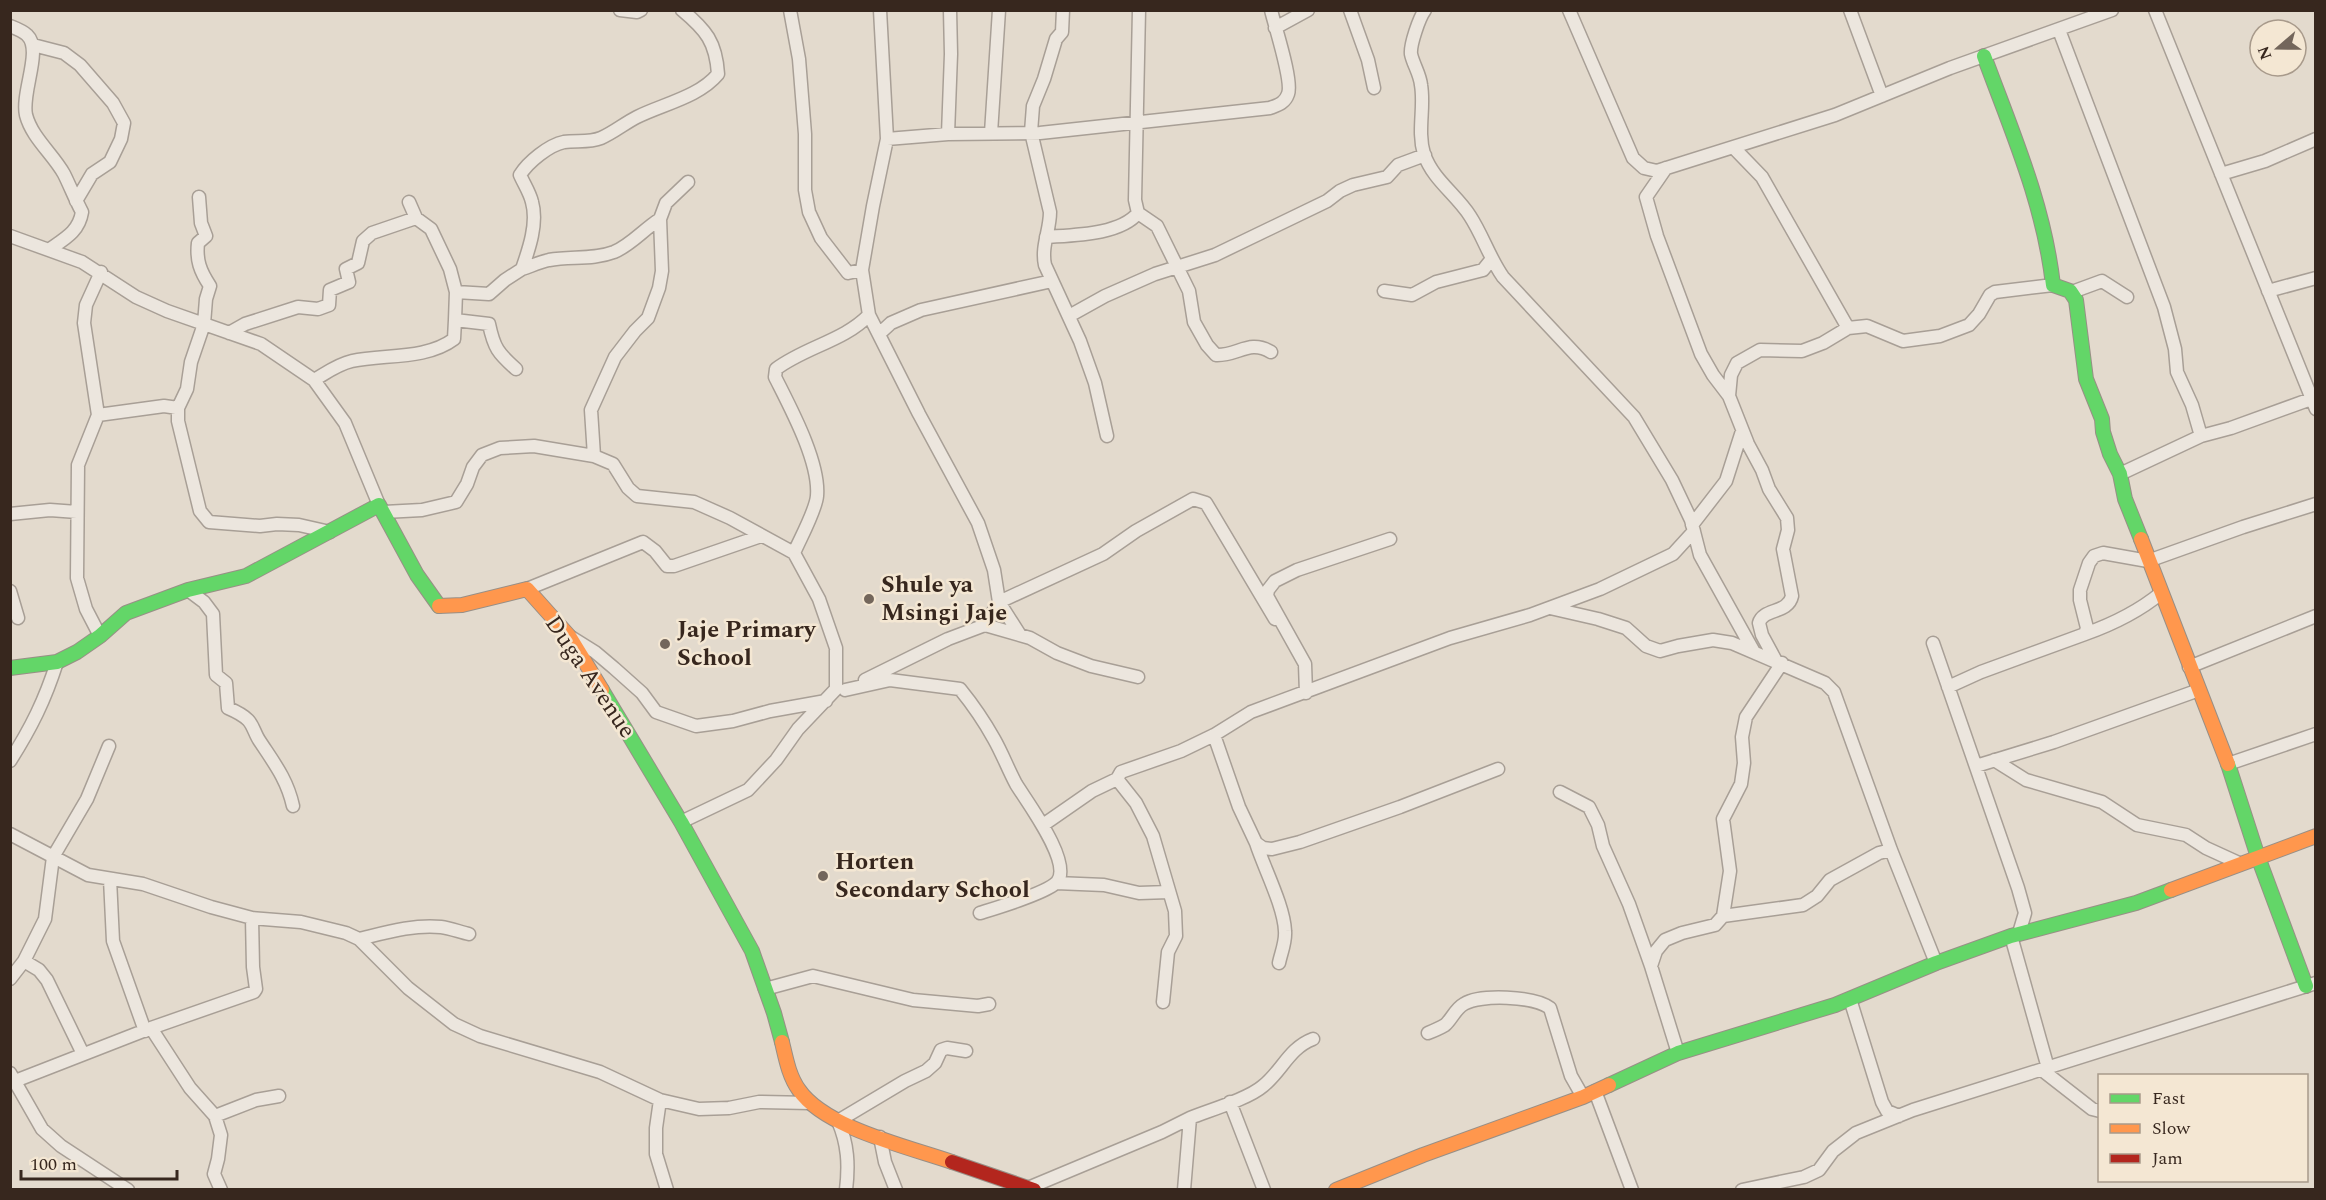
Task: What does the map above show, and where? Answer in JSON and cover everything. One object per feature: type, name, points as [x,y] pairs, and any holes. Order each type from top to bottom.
[{"type":"street","points":[[620,10],[637,12],[641,10]]},
{"type":"street","points":[[522,269],[533,228],[534,213],[532,201],[520,175],[526,165],[551,147],[563,142],[601,138],[639,116],[694,92],[712,81],[718,74],[716,53],[705,31],[682,10]]},
{"type":"street","points":[[790,10],[799,59],[809,212],[821,238],[832,249],[848,273],[862,270]]},
{"type":"street","points":[[880,10],[887,139],[862,270],[869,315],[978,523],[993,570],[999,602],[1020,636]]},
{"type":"street","points":[[948,134],[950,10]]},
{"type":"street","points":[[991,133],[999,10]]},
{"type":"street","points":[[1056,10],[1063,11],[1062,32],[1056,39],[1044,80],[1033,106],[1031,132],[1050,212],[1050,224],[1042,252],[1045,265],[1080,341],[1095,383],[1107,436]]},
{"type":"street","points":[[1139,10],[1135,123],[1135,200],[1138,213],[1156,226],[1189,291],[1194,322],[1207,345],[1216,355],[1227,356],[1244,348],[1261,346],[1271,352]]},
{"type":"street","points":[[887,139],[948,134],[1031,132],[1135,123],[1270,108],[1282,104],[1289,93],[1288,79],[1271,10]]},
{"type":"street","points":[[1275,28],[1308,10]]},
{"type":"street","points":[[1350,10],[1368,60],[1374,88]]},
{"type":"street","points":[[1425,10],[1420,17],[1411,52],[1421,86],[1421,118],[1425,155],[1440,183],[1455,194],[1469,214],[1481,234],[1491,260],[1503,277],[1634,417],[1672,480],[1693,528],[1700,555],[1754,651]]},
{"type":"street","points":[[1569,10],[1633,158],[1644,168],[1657,171],[1835,115],[1950,68],[2112,10]]},
{"type":"street","points":[[1850,10],[1882,96]]},
{"type":"street","points":[[2120,474],[2201,436],[2314,404],[2155,10]]},
{"type":"street","points":[[10,26],[27,35],[33,45],[34,56],[25,93],[26,116],[43,147],[63,172],[82,212],[77,227],[70,236],[50,249]]},
{"type":"street","points":[[2059,30],[2164,307],[2175,349],[2177,372],[2192,405],[2201,436]]},
{"type":"street","points":[[33,45],[64,53],[80,65],[113,103],[124,123],[121,139],[110,162],[92,174],[76,201]]},
{"type":"street","points":[[1984,56],[2038,203],[2049,249],[2053,285]]},
{"type":"street","points":[[2221,174],[2265,161],[2316,139]]},
{"type":"street","points":[[1733,147],[1762,177],[1848,328]]},
{"type":"street","points":[[1069,316],[1104,296],[1177,266],[1215,255],[1328,201],[1340,191],[1353,185],[1387,177],[1398,165],[1425,155]]},
{"type":"street","points":[[1666,168],[1646,197],[1662,252],[1701,354],[1729,396],[1774,501],[1787,518],[1788,530],[1783,549],[1792,596],[1790,602],[1759,619],[1760,628],[1779,662]]},
{"type":"street","points":[[594,456],[591,410],[615,357],[648,318],[662,272],[660,219],[666,203],[688,182]]},
{"type":"street","points":[[199,196],[201,223],[206,236],[198,243],[196,256],[201,273],[210,286],[206,299],[204,324],[192,362],[187,388],[178,408],[178,421],[200,511],[209,522],[260,526],[300,525],[330,532]]},
{"type":"street","points":[[314,380],[336,366],[353,361],[398,357],[446,345],[454,339],[456,292],[450,268],[431,230],[416,218],[409,202]]},
{"type":"street","points":[[1046,237],[1090,233],[1132,220],[1138,213]]},
{"type":"street","points":[[230,333],[245,324],[279,315],[298,307],[318,309],[329,305],[330,290],[349,282],[346,269],[358,263],[363,241],[372,233],[416,218]]},
{"type":"street","points":[[456,292],[489,294],[522,269],[548,260],[597,256],[614,252],[626,245],[644,228],[660,219]]},
{"type":"street","points":[[10,236],[50,249],[101,272],[136,297],[167,311],[261,344],[314,380],[345,423],[381,509],[417,575],[439,606],[462,605],[526,589],[643,542],[655,551],[667,566],[674,566],[761,536]]},
{"type":"street","points":[[1384,291],[1412,295],[1436,282],[1483,270],[1491,260]]},
{"type":"street","points":[[100,636],[86,609],[77,578],[77,512],[78,465],[98,415],[84,323],[86,305],[101,272]]},
{"type":"street","points":[[2268,291],[2316,278]]},
{"type":"street","points":[[879,334],[891,323],[921,310],[1052,281]]},
{"type":"street","points":[[1729,396],[1731,375],[1737,363],[1746,356],[1760,350],[1802,351],[1823,343],[1848,328],[1867,326],[1903,341],[1940,336],[1969,325],[1979,314],[1990,295],[1995,292],[2053,285],[2072,292],[2102,281],[2127,297]]},
{"type":"street","points":[[1742,1190],[1804,1177],[1819,1170],[1833,1151],[1856,1133],[1899,1116],[2311,984],[2258,857],[2228,764],[2125,499],[2120,474],[2110,454],[2103,432],[2102,419],[2086,379],[2076,300],[2072,292]]},
{"type":"street","points":[[794,553],[817,496],[814,470],[804,439],[775,377],[776,369],[806,350],[858,326],[869,315]]},
{"type":"street","points":[[455,320],[489,324],[494,345],[500,355],[516,369]]},
{"type":"street","points":[[98,415],[164,406],[178,408]]},
{"type":"street","points":[[1043,825],[1092,791],[1117,779],[1121,772],[1181,751],[1214,735],[1251,712],[1450,639],[1550,608],[1600,589],[1673,554],[1726,480],[1742,430]]},
{"type":"street","points":[[10,668],[57,662],[100,636],[126,613],[188,590],[246,576],[330,532],[381,509],[422,510],[456,502],[467,484],[473,466],[482,455],[500,448],[534,446],[594,456],[613,464],[628,488],[637,496],[694,502],[730,518],[794,553],[819,599],[836,648],[841,690]]},
{"type":"street","points":[[681,822],[748,790],[776,760],[798,729],[826,701],[841,690],[948,639],[984,625],[999,602],[1103,554],[1136,531],[1193,499],[1206,503],[1275,619]]},
{"type":"street","points":[[2085,634],[2087,628],[2080,600],[2080,590],[2090,559],[2103,553],[2148,561],[2316,504]]},
{"type":"street","points":[[10,514],[50,510],[77,512]]},
{"type":"street","points":[[1306,693],[1305,664],[1267,596],[1268,590],[1275,581],[1297,570],[1390,539]]},
{"type":"street","name":"Duga Avenue","points":[[526,589],[569,636],[681,822],[752,951],[791,1077],[810,1103],[857,1131],[1031,1189]]},
{"type":"street","points":[[188,590],[204,602],[213,614],[216,675],[226,683],[228,708],[249,721],[259,740],[272,756],[290,790],[293,806]]},
{"type":"street","points":[[10,591],[18,618]]},
{"type":"street","points":[[1948,687],[1981,672],[2118,622],[2160,593]]},
{"type":"street","points":[[1550,608],[1626,628],[1646,646],[1660,651],[1713,640],[1732,643],[1825,682],[1834,692],[1891,850],[1936,963]]},
{"type":"street","points":[[2189,667],[2251,643],[2274,630],[2316,616]]},
{"type":"street","points":[[984,625],[1020,636],[1091,666],[1138,677]]},
{"type":"street","points":[[569,636],[595,652],[614,668],[642,693],[656,712],[696,726],[733,721],[770,711],[826,701]]},
{"type":"street","points":[[1933,643],[2025,913],[2015,935],[2045,1069],[2092,1109],[2098,1110]]},
{"type":"street","points":[[10,761],[30,730],[46,698],[57,662]]},
{"type":"street","points":[[1651,966],[1656,951],[1665,940],[1682,933],[1715,925],[1723,916],[1730,871],[1723,819],[1742,784],[1744,763],[1742,737],[1746,717],[1779,662]]},
{"type":"street","points":[[841,690],[890,680],[960,689],[978,712],[1016,783],[1043,825],[1060,862],[1061,874],[1056,883]]},
{"type":"street","points":[[1976,766],[2054,742],[2199,690]]},
{"type":"street","points":[[2228,764],[2316,734]]},
{"type":"street","points":[[1214,735],[1239,807],[1278,898],[1285,929],[1285,941],[1279,963]]},
{"type":"street","points":[[10,979],[24,961],[45,919],[53,857],[87,799],[109,746]]},
{"type":"street","points":[[1994,760],[2026,780],[2102,802],[2137,825],[2186,835],[2206,848],[2241,864]]},
{"type":"street","points":[[1256,843],[1263,848],[1272,849],[1300,842],[1498,769]]},
{"type":"street","points":[[1117,779],[1136,803],[1153,836],[1175,912],[1176,936],[1168,952],[1163,1002]]},
{"type":"street","points":[[1560,792],[1589,807],[1598,825],[1603,846],[1632,913],[1651,966],[1678,1053]]},
{"type":"street","points":[[10,834],[88,875],[143,884],[252,918],[301,922],[346,933],[359,939],[408,988],[454,1024],[480,1036],[600,1072],[660,1100],[699,1109],[729,1108],[759,1102],[810,1103]]},
{"type":"street","points":[[1336,1190],[1423,1155],[1589,1094],[1678,1053],[1835,1005],[1936,963],[2015,935],[2136,903],[2316,836]]},
{"type":"street","points":[[1723,916],[1803,905],[1816,896],[1830,880],[1879,853],[1891,850]]},
{"type":"street","points":[[110,879],[113,941],[148,1029],[190,1088],[215,1116],[220,1135],[214,1174],[221,1190]]},
{"type":"street","points":[[980,913],[1056,883],[1104,885],[1139,893],[1169,892]]},
{"type":"street","points":[[128,1190],[48,1135],[42,1129],[13,1077],[254,992],[256,989],[252,918]]},
{"type":"street","points":[[359,939],[421,927],[441,927],[469,934]]},
{"type":"street","points":[[24,961],[39,970],[47,980],[83,1054]]},
{"type":"street","points":[[765,988],[813,976],[913,1000],[978,1006],[990,1004]]},
{"type":"street","points":[[1428,1034],[1446,1024],[1460,1006],[1471,1000],[1514,998],[1544,1003],[1550,1008],[1571,1076],[1589,1094],[1632,1190]]},
{"type":"street","points":[[1850,999],[1882,1102],[1887,1111],[1899,1116]]},
{"type":"street","points":[[1031,1189],[1263,1086],[1295,1049],[1302,1043],[1313,1039]]},
{"type":"street","points":[[846,1190],[848,1160],[846,1139],[838,1121],[926,1071],[935,1063],[941,1050],[947,1048],[966,1051]]},
{"type":"street","points":[[215,1116],[256,1100],[279,1096]]},
{"type":"street","points":[[660,1100],[656,1128],[656,1154],[667,1190]]},
{"type":"street","points":[[1230,1102],[1264,1190]]},
{"type":"street","points":[[1185,1190],[1190,1118]]},
{"type":"street","points":[[880,1137],[885,1162],[896,1190]]},
{"type":"traffic: fast","points":[[1984,56],[2035,197],[2049,255],[2053,285],[2070,291],[2076,300],[2086,379],[2102,419],[2103,432],[2110,454],[2120,474],[2125,499],[2141,539]]},
{"type":"traffic: fast","points":[[10,668],[57,662],[100,636],[126,613],[188,590],[246,576],[379,505],[417,575],[439,606]]},
{"type":"traffic: fast","points":[[602,690],[681,822],[752,951],[782,1042]]},
{"type":"traffic: fast","points":[[2228,764],[2258,857],[2306,986]]},
{"type":"traffic: fast","points":[[1609,1085],[1678,1053],[1835,1005],[1936,963],[2011,936],[2136,903],[2171,890]]},
{"type":"traffic: slow","points":[[2141,539],[2228,764]]},
{"type":"traffic: slow","points":[[439,606],[462,605],[527,589],[569,636],[602,690]]},
{"type":"traffic: slow","points":[[2171,890],[2316,836]]},
{"type":"traffic: slow","points":[[782,1042],[793,1079],[811,1103],[847,1126],[952,1162]]},
{"type":"traffic: slow","points":[[1336,1190],[1423,1155],[1583,1097],[1609,1085]]},
{"type":"traffic: jam","points":[[952,1162],[1034,1190]]},
{"type":"place","name":"Shule ya Msingi Jaje","points":[[869,599]]},
{"type":"place","name":"Jaje Primary School","points":[[665,644]]},
{"type":"place","name":"Horten Secondary School","points":[[823,876]]}]
